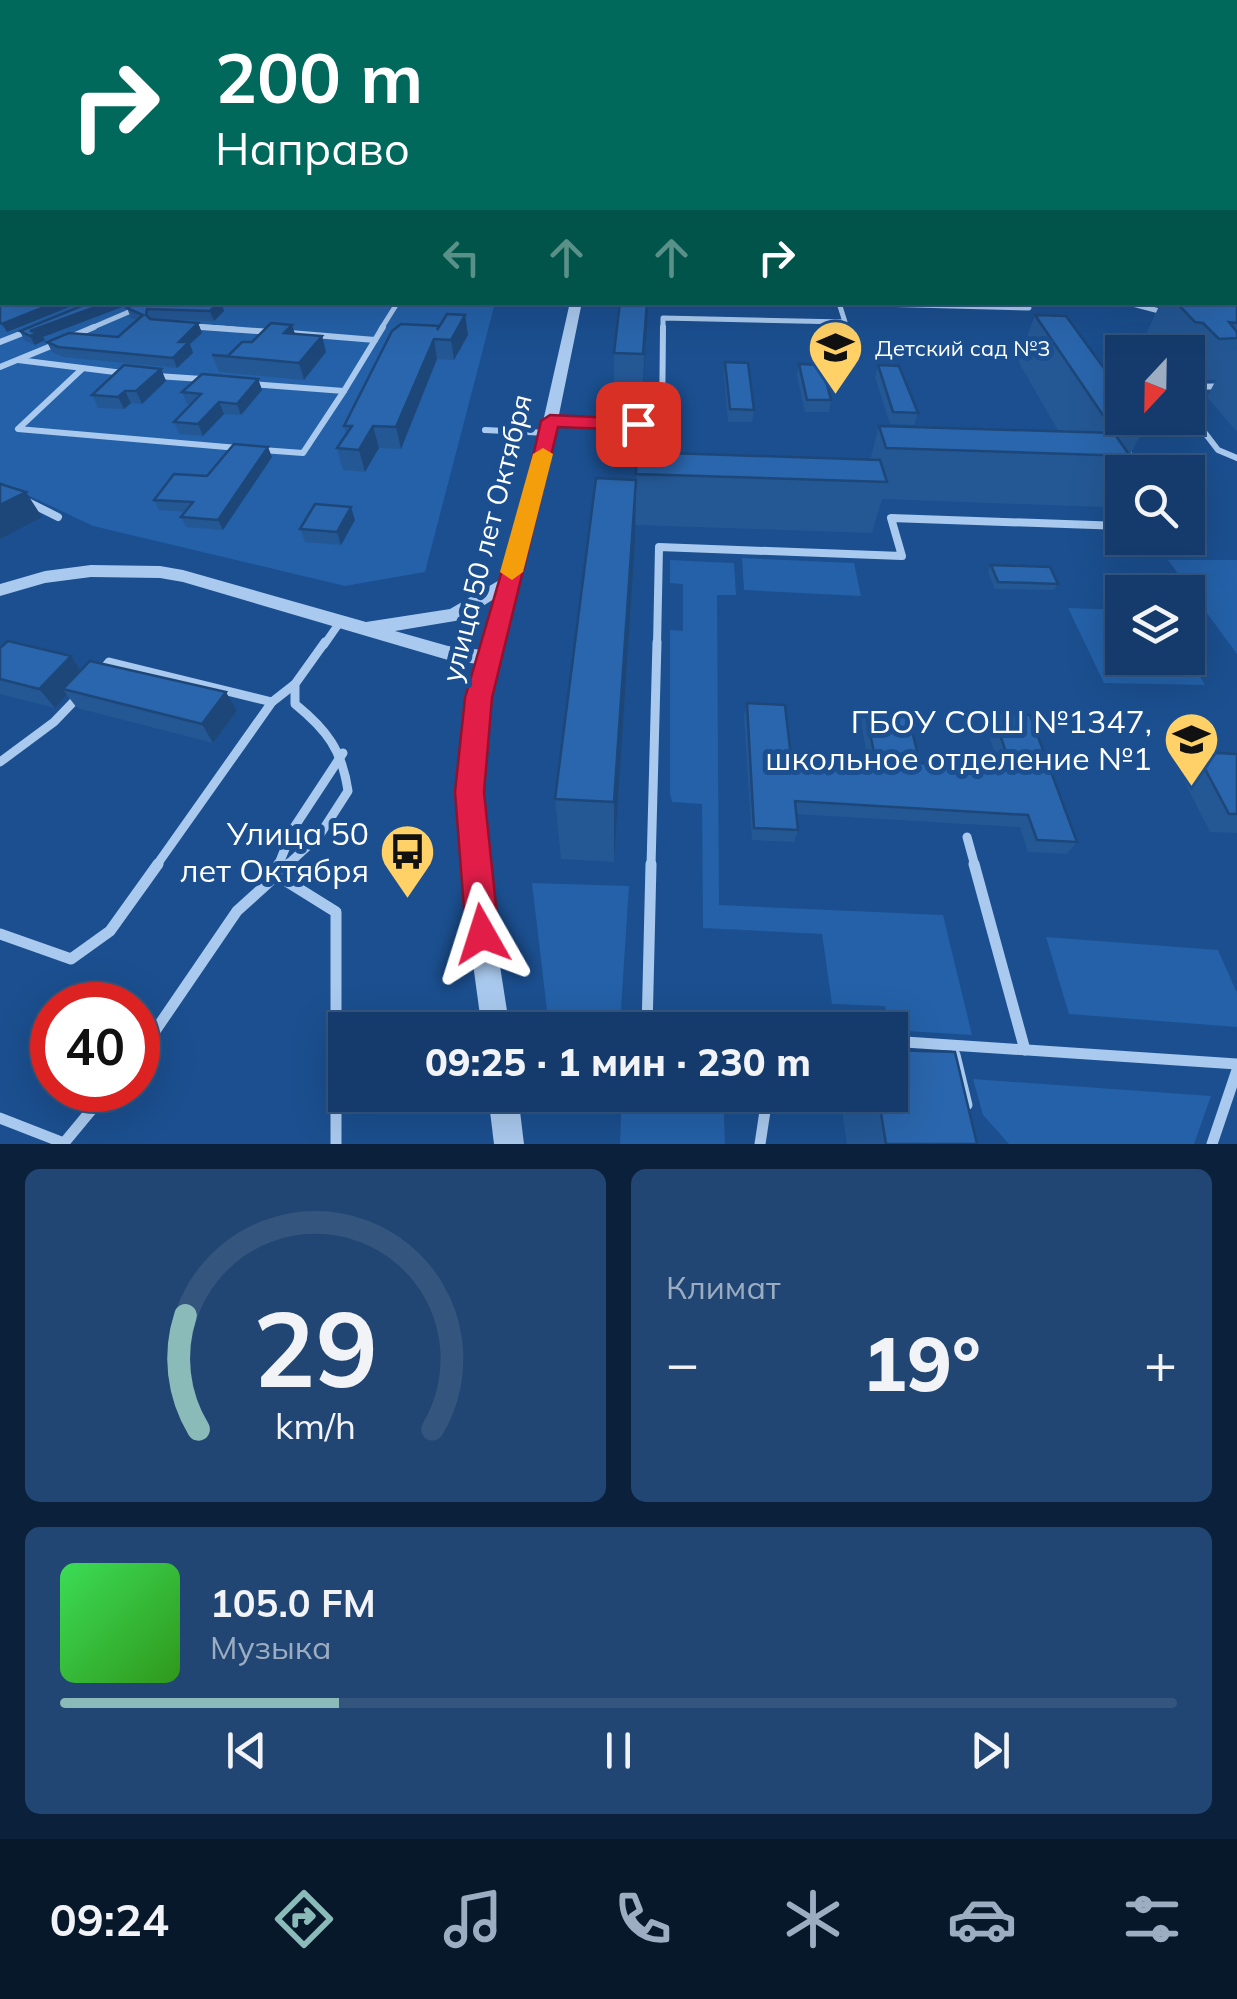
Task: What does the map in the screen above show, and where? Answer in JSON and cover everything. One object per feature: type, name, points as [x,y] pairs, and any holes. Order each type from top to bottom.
[{"type":"street","name":"улица 50 лет Октября","points":[[493,1012],[478,902],[470,792],[478,698],[549,427],[575,305]]},
{"type":"street","points":[[0,590],[54,574],[142,568],[183,576],[448,653],[487,658]]},
{"type":"street","points":[[362,628],[454,615],[508,582]]},
{"type":"street","points":[[505,1112],[509,1144]]},
{"type":"lane","points":[[0,367],[145,305]]},
{"type":"lane","points":[[82,370],[18,425],[18,430],[303,453],[396,305]]},
{"type":"lane","points":[[486,430],[662,425],[663,318],[845,322],[839,305]]},
{"type":"lane","points":[[1028,305],[1040,322]]},
{"type":"lane","points":[[1136,305],[1166,313]]},
{"type":"lane","points":[[176,324],[375,340]]},
{"type":"lane","points":[[0,342],[33,329]]},
{"type":"lane","points":[[18,360],[82,370],[213,380]]},
{"type":"lane","points":[[250,384],[344,391]]},
{"type":"lane","points":[[1205,386],[1237,386]]},
{"type":"lane","points":[[1205,433],[1218,450],[1237,458]]},
{"type":"lane","points":[[1122,444],[1130,455]]},
{"type":"lane","points":[[14,495],[58,516]]},
{"type":"lane","points":[[647,1012],[659,548],[902,556],[891,518],[1105,525]]},
{"type":"lane","points":[[0,934],[71,960],[110,931],[272,702],[295,684],[340,622]]},
{"type":"lane","points":[[0,762],[54,722],[109,662],[272,702]]},
{"type":"lane","points":[[160,1023],[236,911],[319,836],[348,791],[343,754],[331,732],[295,704],[295,684]]},
{"type":"lane","points":[[275,874],[294,829],[343,754]]},
{"type":"lane","points":[[966,837],[1025,1050]]},
{"type":"lane","points":[[275,874],[336,912],[336,1144]]},
{"type":"lane","points":[[908,1043],[1237,1067],[1212,1144]]},
{"type":"lane","points":[[952,1046],[970,1120]]},
{"type":"lane","points":[[0,1118],[64,1143],[90,1112]]},
{"type":"lane","points":[[760,1144],[765,1112]]},
{"type":"shaded area","points":[[0,305],[494,305],[425,572],[345,586],[93,526],[0,482]]},
{"type":"shaded area","points":[[742,558],[854,563],[861,596],[744,590]]},
{"type":"shaded area","points":[[670,560],[734,563],[736,595],[717,595],[719,905],[943,915],[972,1035],[908,1031],[908,1012],[886,1012],[885,1006],[832,1004],[822,934],[703,928],[702,804],[672,802],[670,793],[670,630],[683,631],[683,584],[670,583]]},
{"type":"shaded area","points":[[1168,560],[1237,560],[1237,654],[1205,610],[1205,575],[1179,575]]},
{"type":"shaded area","points":[[1068,608],[1105,609],[1105,675],[1199,675],[1205,685],[1104,683]]},
{"type":"shaded area","points":[[532,883],[629,886],[621,1012],[547,1012]]},
{"type":"shaded area","points":[[1046,937],[1218,950],[1237,993],[1237,1027],[1069,1014]]},
{"type":"shaded area","points":[[973,1079],[1211,1096],[1194,1144],[1009,1144],[983,1115]]},
{"type":"shaded area","points":[[621,1112],[724,1112],[725,1144],[620,1144]]},
{"type":"building","points":[[0,305],[50,305],[2,324]]},
{"type":"building","points":[[84,305],[101,305],[30,331],[40,332],[30,336],[20,331]]},
{"type":"building","points":[[216,305],[210,311],[147,309],[150,319],[198,323],[179,342],[189,342],[173,358],[58,347],[47,342],[69,333],[118,337],[143,315],[127,308]]},
{"type":"building","points":[[620,305],[647,305],[643,354],[614,353]]},
{"type":"building","points":[[1179,305],[1237,305],[1237,323],[1229,322],[1237,338],[1219,339],[1203,323],[1195,322]]},
{"type":"building","points":[[447,314],[465,315],[451,340],[434,339],[396,427],[373,426],[359,450],[337,448],[352,426],[344,426],[392,331],[401,324],[439,326],[437,330]]},
{"type":"building","points":[[1035,315],[1066,316],[1105,370],[1105,418]]},
{"type":"building","points":[[271,323],[292,325],[284,333],[322,336],[299,363],[212,355],[228,356],[242,342],[252,342]]},
{"type":"building","points":[[725,362],[748,363],[754,410],[730,409]]},
{"type":"building","points":[[799,364],[822,365],[831,400],[807,400]]},
{"type":"building","points":[[124,365],[161,369],[136,391],[125,391],[118,397],[92,395]]},
{"type":"building","points":[[878,365],[899,366],[918,413],[893,412]]},
{"type":"building","points":[[202,374],[258,379],[237,404],[219,402],[198,424],[174,422],[201,394],[182,392]]},
{"type":"building","points":[[879,426],[1105,433],[1115,435],[1129,455],[1105,455],[886,448]]},
{"type":"building","points":[[234,444],[268,447],[218,520],[181,517],[193,502],[154,500],[174,474],[207,476]]},
{"type":"building","points":[[637,452],[880,460],[887,482],[636,474]]},
{"type":"building","points":[[596,478],[636,480],[614,802],[555,799]]},
{"type":"building","points":[[0,484],[26,492],[0,505]]},
{"type":"building","points":[[315,504],[351,507],[337,532],[300,529]]},
{"type":"building","points":[[991,565],[1050,567],[1058,584],[998,582]]},
{"type":"building","points":[[8,641],[71,656],[39,689],[0,679],[0,648]]},
{"type":"building","points":[[90,661],[226,692],[202,724],[63,689]]},
{"type":"building","points":[[747,703],[785,705],[791,757],[876,762],[865,709],[907,711],[920,763],[1011,768],[993,713],[1030,715],[1077,842],[1037,840],[1028,815],[795,801],[798,830],[754,828]]},
{"type":"building","points":[[1196,752],[1237,754],[1237,814],[1229,814]]},
{"type":"building","points":[[908,1051],[955,1052],[977,1144],[886,1144],[881,1112],[908,1112]]},
{"type":"slow traffic","points":[[512,572],[543,454]]},
{"type":"place","name":"Детский сад №3","points":[[836,397]]},
{"type":"place","name":"ГБОУ СОШ №1347, школьное отделение №1","points":[[1191,788]]},
{"type":"place","name":"Улица 50 лет Октября","points":[[408,900]]},
{"type":"route","points":[[482,934],[470,792],[478,698],[536,488],[550,421],[638,424]]}]
